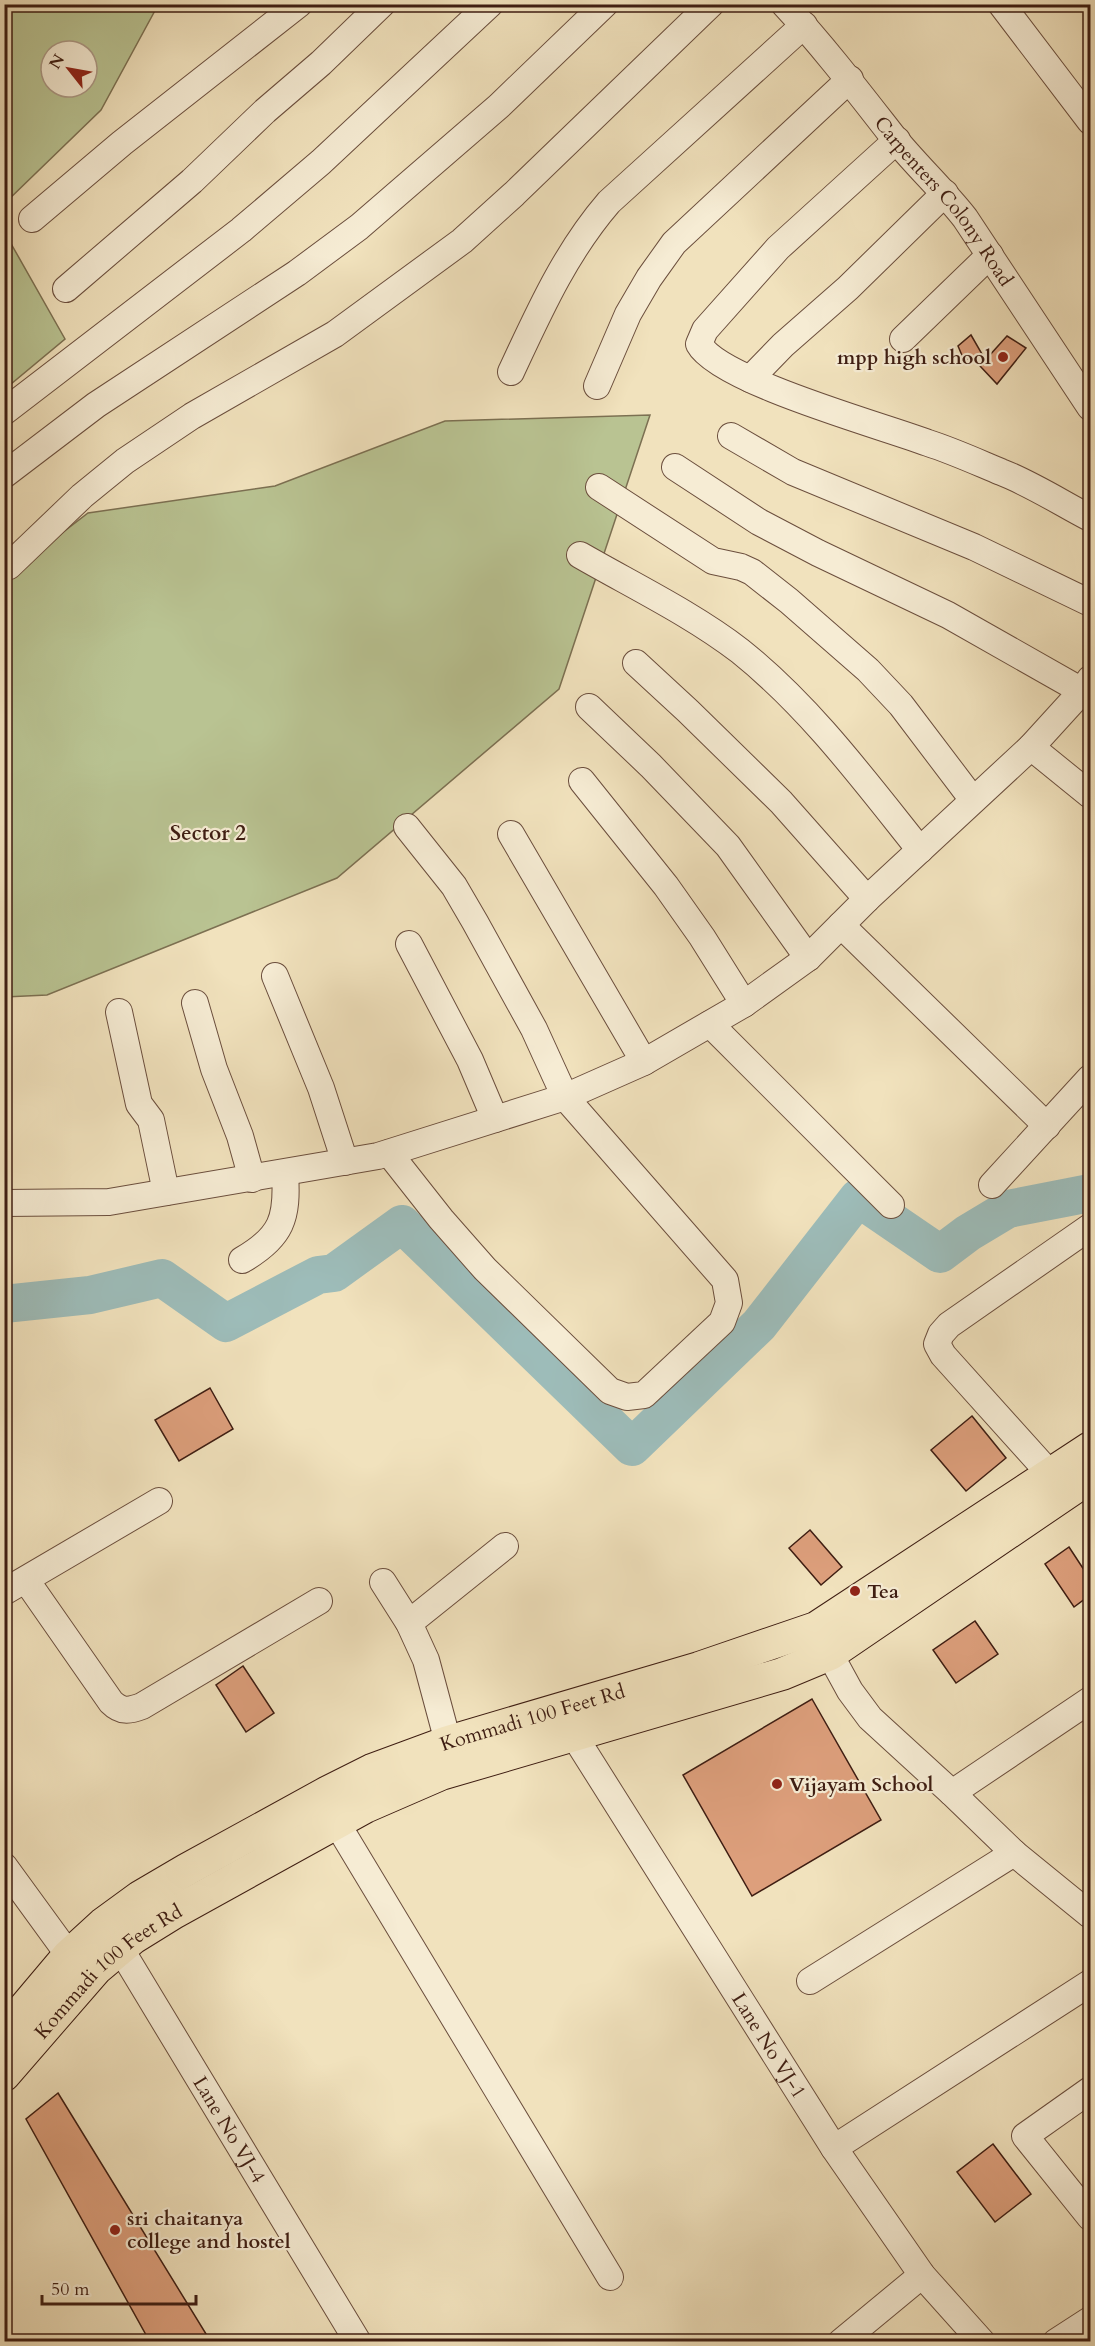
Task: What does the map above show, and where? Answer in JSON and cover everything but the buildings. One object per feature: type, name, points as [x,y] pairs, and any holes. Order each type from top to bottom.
[{"type":"main road","name":"Kommadi 100 Feet Rd","points":[[4,2032],[77,1967],[120,1948],[175,1912],[336,1822],[402,1790],[441,1774],[782,1674],[823,1641],[1090,1448]]},
{"type":"main road","points":[[823,1641],[1090,1477]]},
{"type":"main road","name":"Kommadi 100 Feet Rd","points":[[4,2075],[77,1967],[103,1924],[140,1897],[186,1870],[372,1770],[448,1742],[699,1668],[823,1641]]},
{"type":"street","points":[[32,219],[122,143],[299,4]]},
{"type":"street","points":[[66,289],[192,181],[264,111],[321,63],[382,4]]},
{"type":"street","points":[[4,412],[241,230],[321,162],[490,4]]},
{"type":"street","points":[[4,475],[153,365],[297,273],[359,227],[499,106],[605,4]]},
{"type":"street","points":[[9,566],[82,496],[125,461],[192,416],[335,334],[462,241],[514,194],[711,4]]},
{"type":"street","name":"Carpenters Colony Road","points":[[784,4],[850,79],[897,140],[945,193],[1087,394]]},
{"type":"street","points":[[1000,4],[1090,121]]},
{"type":"street","points":[[511,372],[552,285],[571,252],[602,209],[804,26]]},
{"type":"street","points":[[597,386],[628,314],[649,278],[674,243],[850,79]]},
{"type":"street","points":[[897,140],[778,248],[705,330],[699,344],[704,352],[750,379],[930,443],[994,469],[1090,518]]},
{"type":"street","points":[[750,379],[769,358],[848,288],[945,193]]},
{"type":"street","points":[[903,339],[990,255]]},
{"type":"street","points":[[731,436],[794,472],[974,548],[1090,603]]},
{"type":"street","points":[[4,1203],[109,1202],[252,1179],[389,1153],[565,1097],[644,1062],[744,1004],[808,958],[867,899],[1031,747],[1086,685],[759,522],[675,467]]},
{"type":"street","points":[[599,488],[713,561],[741,567],[752,572],[789,601],[868,670],[893,696],[973,800]]},
{"type":"street","points":[[580,555],[711,631],[740,651],[828,735],[920,850]]},
{"type":"street","points":[[636,663],[781,802],[867,899]]},
{"type":"street","points":[[589,707],[660,774],[728,846],[808,958]]},
{"type":"street","points":[[1031,747],[1086,783]]},
{"type":"street","points":[[582,780],[666,886],[702,937],[744,1004]]},
{"type":"street","points":[[389,1153],[441,1219],[485,1269],[610,1391],[627,1397],[644,1395],[722,1322],[729,1303],[725,1280],[565,1097],[534,1029],[475,922],[454,886],[407,826]]},
{"type":"street","points":[[511,834],[644,1062]]},
{"type":"street","points":[[841,925],[1047,1126]]},
{"type":"street","points":[[409,944],[470,1060],[495,1119]]},
{"type":"street","points":[[275,975],[321,1088],[345,1162]]},
{"type":"street","points":[[195,1003],[214,1069],[240,1136],[252,1179]]},
{"type":"street","points":[[119,1012],[139,1104],[151,1120],[166,1192]]},
{"type":"street","points":[[710,1024],[891,1205]]},
{"type":"street","points":[[992,1185],[1090,1078]]},
{"type":"street","points":[[242,1260],[262,1248],[281,1224],[287,1197],[285,1173]]},
{"type":"street","points":[[1051,1475],[942,1355],[937,1344],[941,1334],[949,1325],[1090,1227]]},
{"type":"street","points":[[159,1501],[15,1586],[119,1709],[130,1710],[142,1706],[319,1601]]},
{"type":"street","points":[[409,1623],[505,1546]]},
{"type":"street","points":[[383,1581],[409,1623],[426,1660],[438,1696],[448,1742]]},
{"type":"street","points":[[823,1641],[850,1691],[870,1718],[1014,1853],[1090,1915]]},
{"type":"street","points":[[952,1793],[1090,1700]]},
{"type":"street","name":"Lane No VJ-1","points":[[573,1734],[834,2148],[922,2275],[982,2342]]},
{"type":"street","points":[[336,1822],[610,2277]]},
{"type":"street","points":[[810,1981],[1014,1853]]},
{"type":"street","points":[[4,1866],[77,1967]]},
{"type":"street","name":"Lane No VJ-4","points":[[120,1948],[358,2342]]},
{"type":"street","points":[[834,2148],[1090,1983]]},
{"type":"street","points":[[1090,2090],[1025,2136],[1090,2217]]},
{"type":"street","points":[[841,2342],[922,2275]]},
{"type":"street","points":[[1056,2342],[1090,2320]]},
{"type":"green space","points":[[5,4],[158,5],[101,110],[5,203]]},
{"type":"green space","points":[[5,233],[65,339],[4,389]]},
{"type":"green space","points":[[650,415],[559,689],[337,878],[47,995],[5,997],[5,577],[88,513],[275,486],[445,421]]},
{"type":"waterway","points":[[4,1304],[90,1295],[162,1278],[226,1323],[318,1275],[334,1273],[402,1224],[632,1447],[759,1325],[858,1198],[940,1254],[968,1233],[1008,1209],[1090,1193]]},
{"type":"place","name":"mpp high school","points":[[1003,357]]},
{"type":"place","name":"Tea","points":[[855,1591]]},
{"type":"place","name":"Vijayam School","points":[[777,1784]]},
{"type":"place","name":"sri chaitanya college and hostel","points":[[115,2230]]},
{"type":"district","name":"Sector 2","points":[[208,833]]}]
